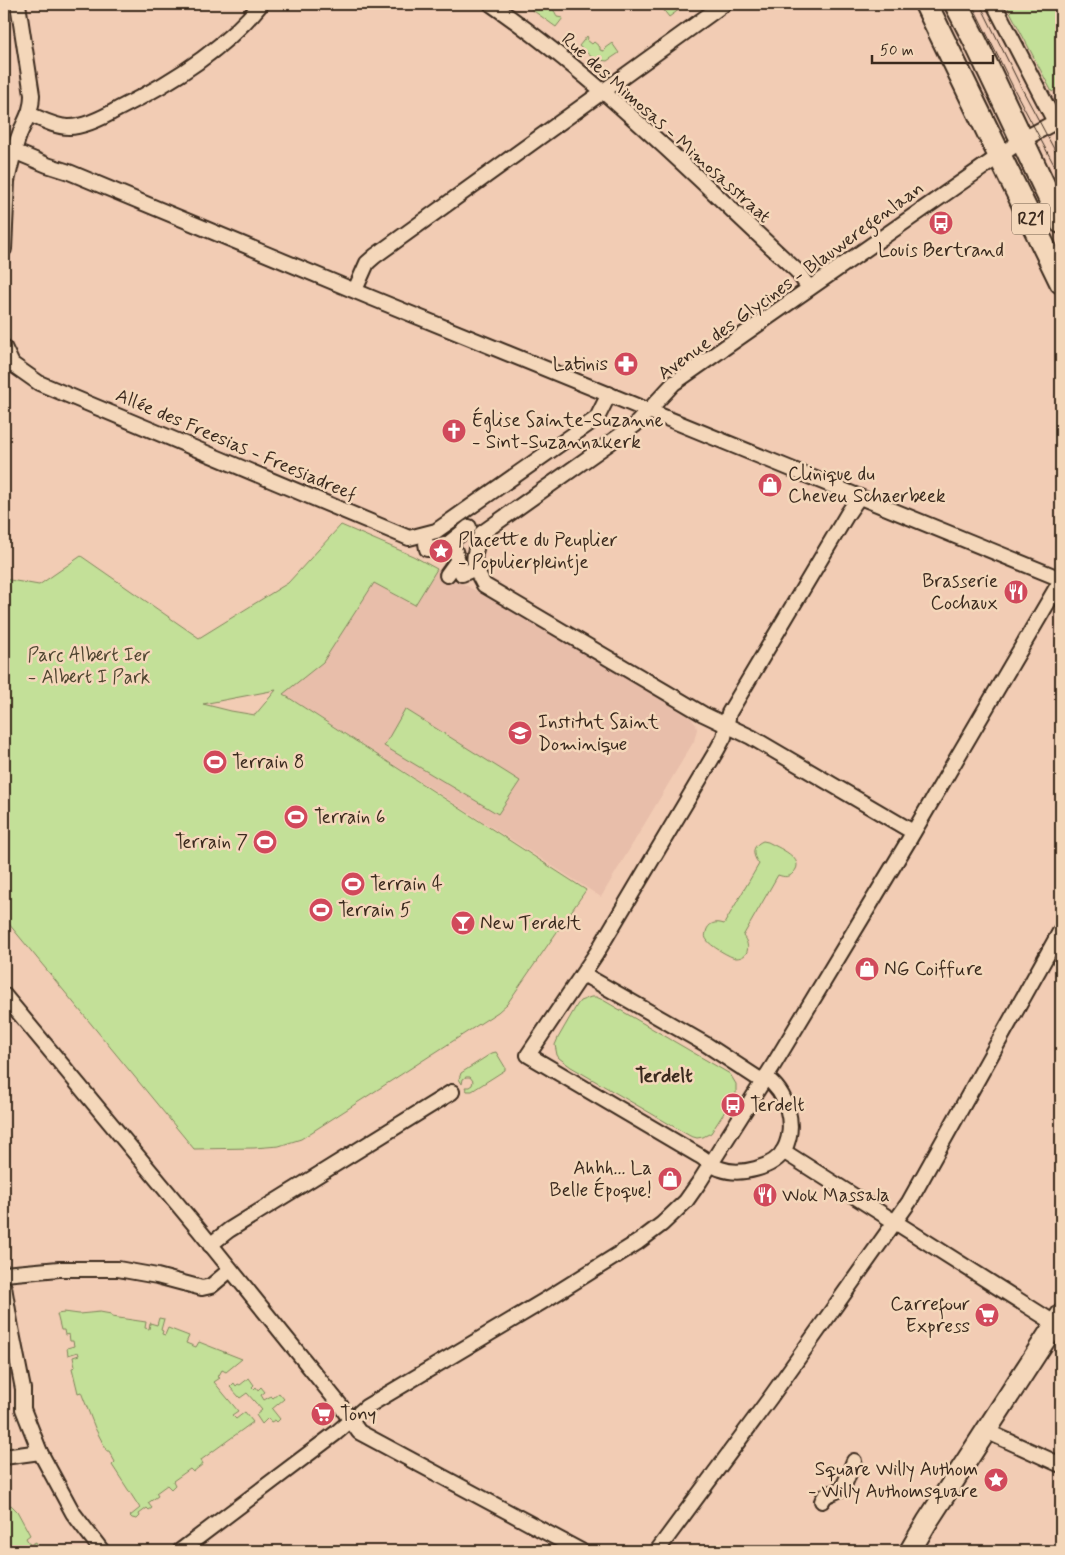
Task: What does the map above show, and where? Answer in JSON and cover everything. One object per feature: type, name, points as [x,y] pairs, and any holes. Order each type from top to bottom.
[{"type":"main road","name":"R21","points":[[926,4],[1061,282]]},
{"type":"main road","name":"R21","points":[[956,4],[1061,222]]},
{"type":"street","points":[[4,249],[9,149],[20,135],[32,106],[18,4]]},
{"type":"street","points":[[29,114],[68,127],[95,121],[154,92],[188,69],[222,44],[261,4]]},
{"type":"street","name":"Rue des Mimosas - Mimosasstraat","points":[[490,4],[567,61],[603,92],[797,271],[809,288]]},
{"type":"street","points":[[355,290],[367,263],[375,256],[724,4]]},
{"type":"street","points":[[994,4],[1059,118]]},
{"type":"street","name":"Avenue des Glycines - Blauweregenlaan","points":[[482,533],[635,425],[674,383],[1022,140],[1059,118]]},
{"type":"street","points":[[9,149],[1061,580],[913,832],[764,1079],[686,1201],[662,1224],[638,1242],[547,1299],[366,1407],[180,1551]]},
{"type":"street","name":"Allée des Freesias - Freesiadreef","points":[[4,349],[12,364],[38,383],[409,538],[436,531],[464,512]]},
{"type":"street","points":[[609,394],[597,418],[464,512],[482,533],[474,550],[475,570],[484,585],[703,714],[751,737],[913,832]]},
{"type":"street","points":[[583,974],[772,1082],[787,1107],[790,1120],[784,1151],[771,1162],[754,1171],[734,1172],[720,1169],[528,1055],[596,954],[718,750],[724,737],[730,713],[859,496]]},
{"type":"street","points":[[426,543],[427,549],[448,544],[469,527]]},
{"type":"street","points":[[448,544],[454,551],[462,574],[469,572]]},
{"type":"street","points":[[447,575],[457,561]]},
{"type":"street","points":[[657,1551],[765,1405],[909,1202],[1061,930]]},
{"type":"street","points":[[4,995],[210,1244],[340,1405],[359,1432],[581,1551]]},
{"type":"street","points":[[210,1244],[229,1230],[452,1092]]},
{"type":"street","points":[[784,1151],[895,1222],[1058,1320],[910,1551]]},
{"type":"street","points":[[4,1274],[59,1269],[118,1269],[157,1276],[202,1288],[211,1286],[230,1270]]},
{"type":"street","points":[[4,1287],[10,1328],[23,1389],[23,1409],[40,1452],[73,1513],[102,1551]]},
{"type":"street","points":[[986,1431],[1061,1465]]},
{"type":"street","points":[[4,1457],[40,1452]]},
{"type":"street","points":[[822,1501],[826,1496],[843,1488],[854,1461]]},
{"type":"shaded area","name":"Institut Saint Dominique","points":[[437,569],[545,630],[691,718],[696,725],[694,741],[601,897],[282,693],[323,662],[374,582],[415,605]]},
{"type":"green space","points":[[524,4],[548,6],[555,12],[557,17],[563,18],[556,27]]},
{"type":"green space","points":[[667,4],[687,4],[669,17],[662,8]]},
{"type":"green space","points":[[1006,4],[1061,4],[1061,86],[1052,92]]},
{"type":"green space","points":[[587,36],[587,40],[592,44],[594,42],[600,47],[600,50],[604,51],[612,43],[619,53],[607,61],[594,59],[579,46]]},
{"type":"green space","name":"Parc Albert Ier - Albert I Park","points":[[341,525],[413,556],[437,569],[415,605],[374,583],[323,662],[283,694],[586,890],[507,1004],[498,1012],[301,1139],[279,1146],[194,1149],[4,918],[4,579],[39,585],[81,556],[199,638],[288,583]],"holes":[[[276,690],[255,715],[231,711],[203,704]]]},
{"type":"green space","points":[[405,709],[520,781],[498,814],[384,746]]},
{"type":"green space","points":[[763,841],[784,850],[794,858],[797,868],[790,876],[778,875],[743,936],[748,946],[746,953],[744,956],[736,958],[720,951],[705,936],[707,929],[713,923],[724,924],[759,864],[754,851],[756,845]]},
{"type":"green space","points":[[591,997],[603,1000],[730,1074],[736,1084],[736,1094],[711,1133],[697,1138],[690,1136],[571,1067],[559,1058],[555,1045],[558,1038],[580,1001]]},
{"type":"green space","points":[[496,1052],[505,1070],[472,1091],[467,1091],[465,1087],[472,1085],[473,1081],[470,1077],[466,1077],[463,1079],[462,1084],[459,1079],[461,1073]]},
{"type":"green space","points":[[64,1312],[79,1314],[100,1312],[111,1314],[112,1317],[146,1322],[145,1328],[149,1329],[150,1323],[157,1325],[159,1318],[164,1319],[161,1330],[163,1331],[162,1334],[165,1335],[168,1328],[189,1336],[186,1343],[196,1347],[199,1342],[242,1359],[226,1372],[222,1370],[218,1377],[220,1378],[214,1382],[238,1411],[232,1415],[236,1419],[245,1412],[253,1422],[201,1460],[203,1464],[193,1472],[190,1469],[173,1481],[175,1485],[171,1489],[167,1485],[156,1493],[158,1496],[148,1503],[152,1508],[149,1510],[147,1508],[139,1514],[140,1516],[137,1519],[130,1516],[140,1508],[112,1465],[115,1462],[95,1428],[81,1392],[78,1393],[72,1368],[75,1367],[73,1357],[79,1355],[78,1352],[68,1355],[67,1348],[74,1346],[73,1341],[70,1341],[69,1334],[65,1335],[64,1330],[61,1330],[57,1314]]},
{"type":"green space","points":[[249,1378],[254,1385],[252,1387],[254,1389],[256,1387],[258,1390],[261,1387],[265,1392],[261,1395],[264,1400],[271,1396],[273,1398],[279,1393],[284,1399],[272,1409],[280,1419],[277,1422],[275,1420],[271,1422],[268,1418],[262,1424],[256,1415],[262,1410],[247,1393],[240,1398],[230,1387],[234,1383],[236,1386],[240,1385]]},
{"type":"green space","points":[[11,1505],[17,1511],[30,1535],[26,1538],[30,1545],[36,1542],[41,1551],[4,1551],[4,1507]]},
{"type":"tram line","points":[[972,4],[1061,178]]},
{"type":"tram line","points":[[980,4],[1061,162]]},
{"type":"place","name":"Louis Bertrand","points":[[941,223]]},
{"type":"place","name":"Latinis","points":[[626,364]]},
{"type":"place","name":"Église Sainte-Suzanne - Sint-Suzannakerk","points":[[454,431]]},
{"type":"place","name":"Clinique du Cheveu Schaerbeek","points":[[770,485]]},
{"type":"place","name":"Placette du Peuplier - Populierpleintje","points":[[441,551]]},
{"type":"place","name":"Brasserie Cochaux","points":[[1016,592]]},
{"type":"place","name":"Institut Saint Dominique","points":[[520,733]]},
{"type":"place","name":"Terrain 8","points":[[215,762]]},
{"type":"place","name":"Terrain 6","points":[[296,817]]},
{"type":"place","name":"Terrain 7","points":[[265,842]]},
{"type":"place","name":"Terrain 4","points":[[353,884]]},
{"type":"place","name":"Terrain 5","points":[[321,910]]},
{"type":"place","name":"New Terdelt","points":[[463,923]]},
{"type":"place","name":"NG Coiffure","points":[[867,969]]},
{"type":"place","name":"Terdelt","points":[[733,1105]]},
{"type":"place","name":"Ahhh... La Belle Époque!","points":[[670,1179]]},
{"type":"place","name":"Wok Massala","points":[[765,1195]]},
{"type":"place","name":"Carrefour Express","points":[[987,1315]]},
{"type":"place","name":"Tony","points":[[323,1414]]},
{"type":"place","name":"Square Willy Authom - Willy Authomsquare","points":[[996,1480]]},
{"type":"district","name":"Terdelt","points":[[664,1076]]}]
